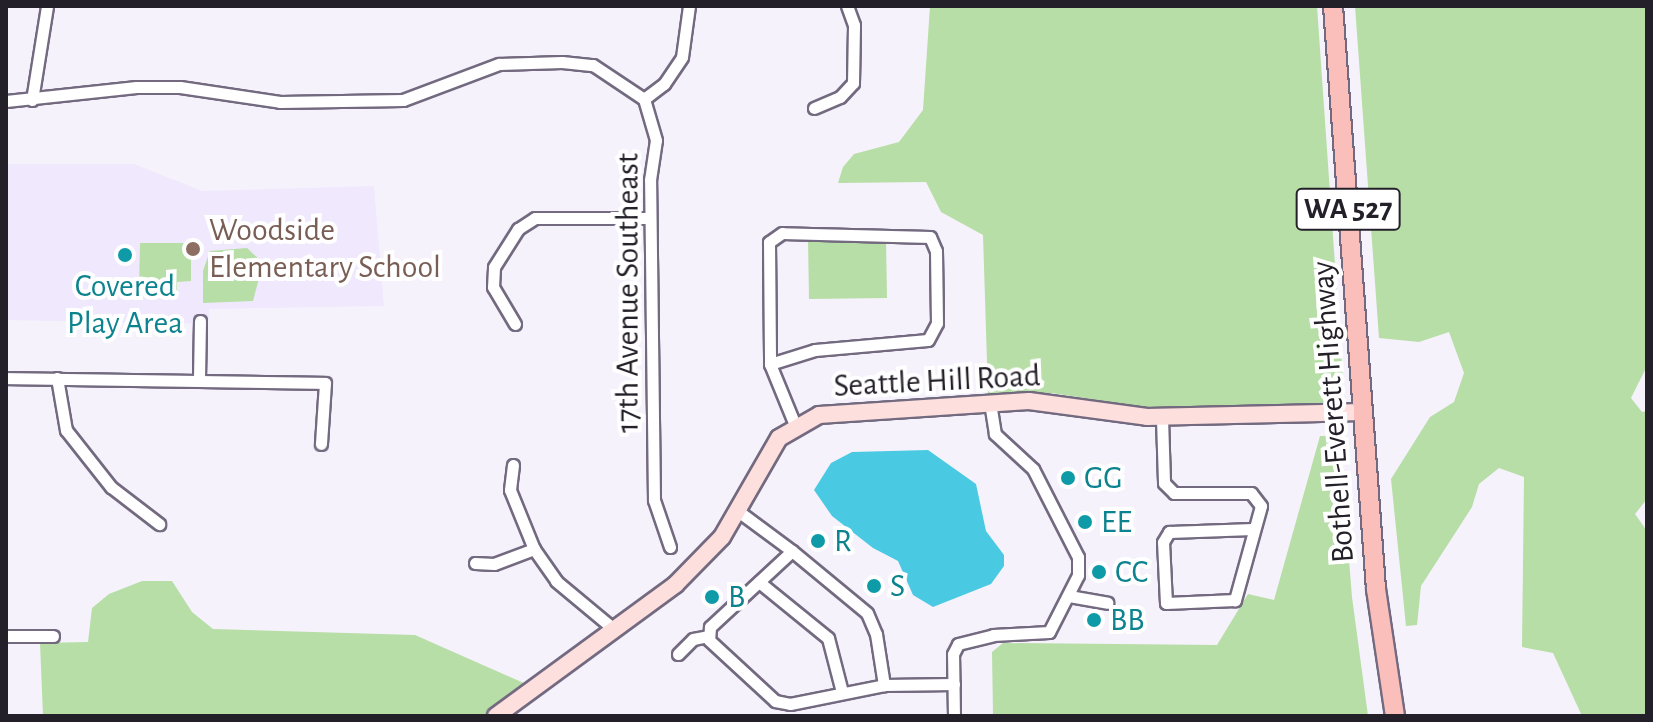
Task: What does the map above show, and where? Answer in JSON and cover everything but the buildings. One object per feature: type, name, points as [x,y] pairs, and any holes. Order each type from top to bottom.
[{"type":"main road","name":"Bothell-Everett Highway","points":[[1333,6],[1376,589],[1395,716]]},
{"type":"street","points":[[32,100],[47,6]]},
{"type":"street","points":[[6,101],[136,87],[180,87],[280,102],[403,100],[499,64],[562,62],[593,65],[644,99],[664,84],[682,57],[689,6]]},
{"type":"street","points":[[814,108],[840,97],[853,83],[854,25],[847,6]]},
{"type":"street","name":"17th Avenue Southeast","points":[[644,99],[656,140],[650,218],[654,500],[670,547]]},
{"type":"street","points":[[515,324],[493,287],[493,277],[502,250],[518,229],[535,218],[650,218]]},
{"type":"street","points":[[770,364],[815,350],[914,344],[933,337],[936,251],[930,237],[774,235],[768,248],[770,364],[795,425]]},
{"type":"street","points":[[199,378],[200,321]]},
{"type":"street","points":[[6,378],[199,378],[325,383],[321,444]]},
{"type":"street","points":[[57,378],[66,430],[111,487],[159,524]]},
{"type":"street","points":[[954,716],[958,644],[993,635],[1049,632],[1069,596],[1078,557],[1033,469],[995,434],[990,403]]},
{"type":"street","name":"Seattle Hill Road","points":[[496,716],[675,585],[722,537],[766,455],[795,425],[836,412],[990,403],[1068,404],[1117,416],[1162,418],[1362,412]]},
{"type":"street","points":[[1162,418],[1164,483],[1174,493],[1258,496],[1261,506],[1235,600],[1166,603],[1163,542],[1169,532],[1253,529]]},
{"type":"street","points":[[513,465],[510,490],[534,549],[556,581],[615,630]]},
{"type":"street","points":[[738,511],[867,613],[876,634],[884,685]]},
{"type":"street","points":[[475,563],[494,564],[534,549]]},
{"type":"street","points":[[792,551],[710,627],[708,636],[714,648],[781,704],[884,685],[954,684]]},
{"type":"street","points":[[759,582],[828,638],[842,692]]},
{"type":"street","points":[[1069,596],[1107,603]]},
{"type":"street","points":[[6,636],[53,636]]},
{"type":"street","points":[[678,654],[693,639],[708,636]]},
{"type":"shaded area","name":"Woodside Elementary School","points":[[6,164],[134,164],[202,191],[374,186],[384,306],[209,309],[208,324],[6,320]]},
{"type":"green space","points":[[930,6],[1317,6],[1344,394],[1319,404],[1154,409],[1052,393],[988,394],[983,235],[941,212],[926,182],[838,183],[843,167],[854,154],[899,142],[923,110]]},
{"type":"green space","points":[[1355,6],[1647,6],[1647,366],[1631,398],[1642,412],[1647,411],[1647,499],[1635,514],[1647,531],[1647,716],[1582,716],[1553,653],[1522,647],[1524,477],[1499,468],[1479,484],[1472,507],[1421,586],[1417,625],[1406,626],[1391,479],[1430,417],[1454,402],[1464,373],[1449,332],[1419,342],[1379,338]]},
{"type":"green space","points":[[808,239],[886,239],[887,298],[809,299]]},
{"type":"green space","points":[[140,243],[191,243],[191,281],[177,282],[177,292],[139,291]]},
{"type":"green space","points":[[247,248],[263,263],[253,301],[203,303],[203,271],[210,251]]},
{"type":"green space","points":[[1320,436],[1339,436],[1352,597],[1368,716],[993,716],[992,652],[1003,643],[1217,645],[1248,594],[1274,600]]},
{"type":"green space","points":[[142,581],[172,581],[192,612],[213,629],[415,635],[535,688],[496,716],[43,716],[40,643],[88,642],[92,608],[109,594]]},
{"type":"water","points":[[928,450],[976,484],[986,531],[1004,555],[1004,566],[991,584],[933,607],[913,595],[898,561],[873,548],[832,516],[814,490],[831,463],[852,452]]},
{"type":"place","name":"Woodside Elementary School","points":[[193,249]]},
{"type":"place","name":"Covered Play Area","points":[[125,255]]},
{"type":"place","name":"GG","points":[[1068,478]]},
{"type":"place","name":"EE","points":[[1085,522]]},
{"type":"place","name":"R","points":[[818,541]]},
{"type":"place","name":"CC","points":[[1099,572]]},
{"type":"place","name":"S","points":[[874,586]]},
{"type":"place","name":"B","points":[[712,597]]},
{"type":"place","name":"BB","points":[[1094,620]]}]
